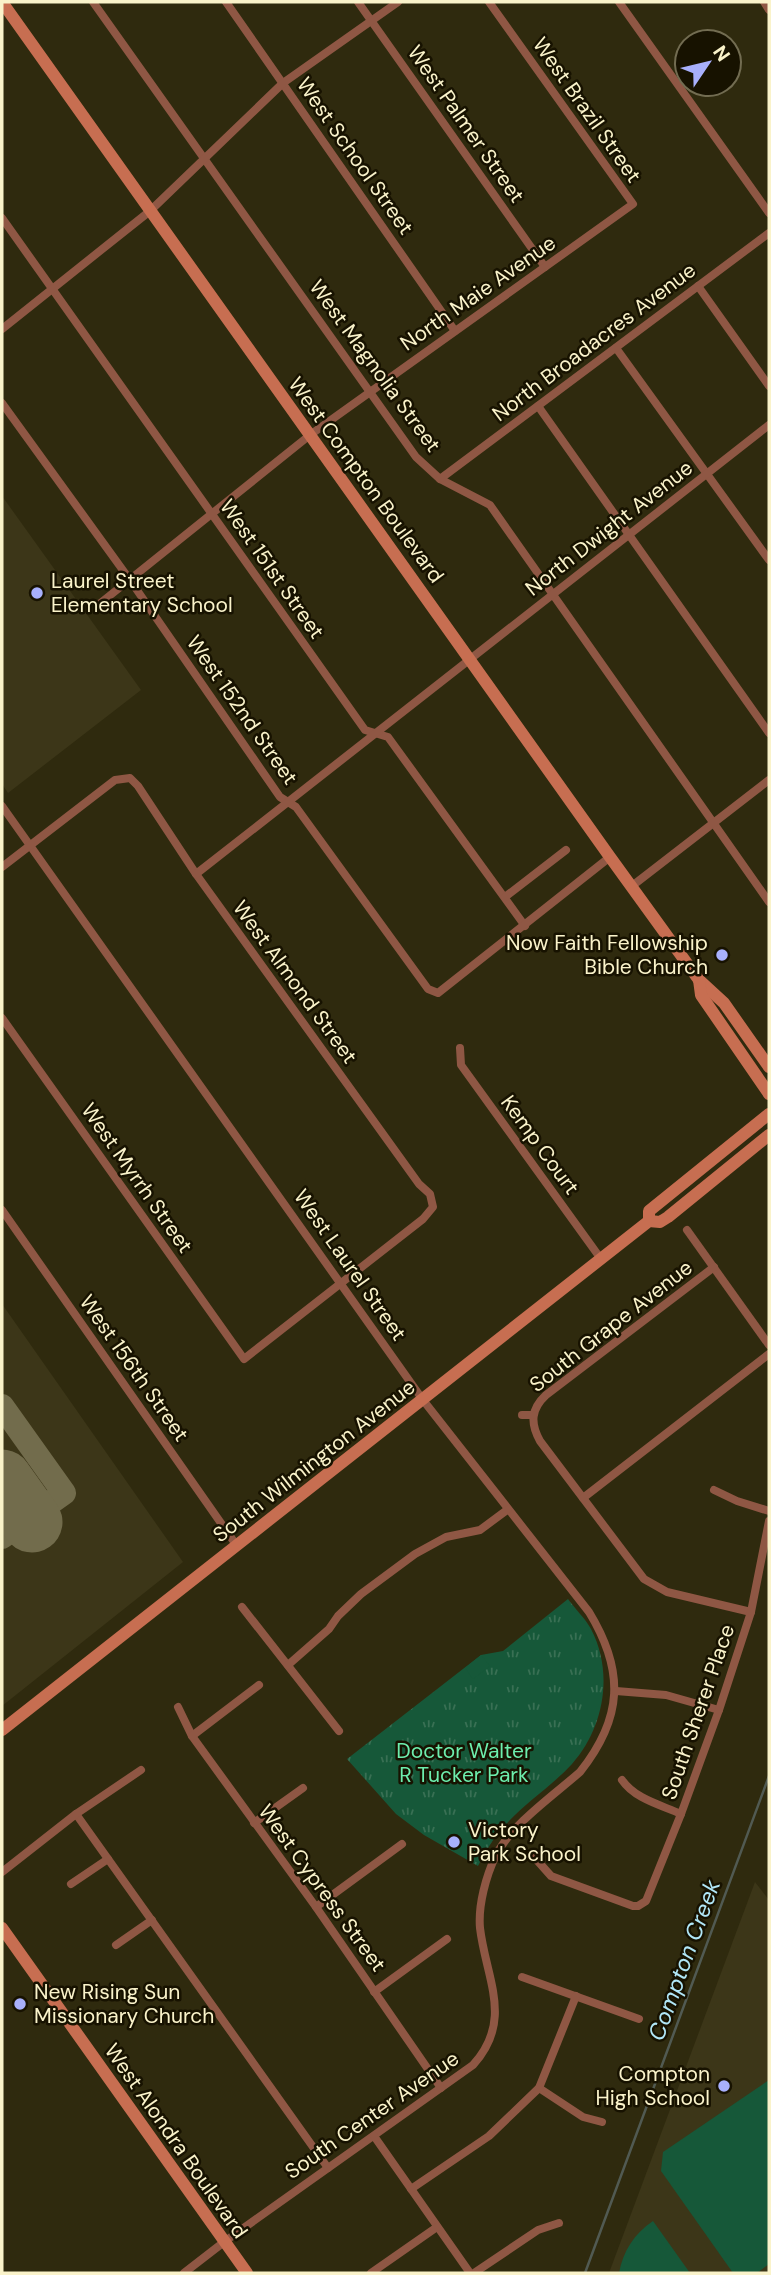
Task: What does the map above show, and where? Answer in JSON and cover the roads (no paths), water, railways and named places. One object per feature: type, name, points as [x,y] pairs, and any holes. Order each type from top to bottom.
[{"type":"main road","name":"West Compton Boulevard","points":[[2,2],[610,857],[699,980],[724,1003],[769,1067]]},
{"type":"main road","name":"West Compton Boulevard","points":[[699,980],[701,995],[769,1094]]},
{"type":"main road","name":"South Wilmington Avenue","points":[[649,1221],[649,1211],[769,1114]]},
{"type":"main road","name":"South Wilmington Avenue","points":[[2,1730],[649,1221],[660,1222],[668,1217],[769,1135]]},
{"type":"main road","name":"West Alondra Boulevard","points":[[2,1928],[247,2273]]},
{"type":"street","name":"West Magnolia Street","points":[[93,2],[416,457],[440,479],[490,505],[769,902]]},
{"type":"street","name":"West School Street","points":[[226,2],[455,331]]},
{"type":"street","name":"West Palmer Street","points":[[358,2],[545,267]]},
{"type":"street","points":[[2,329],[150,211],[284,83],[398,2]]},
{"type":"street","name":"West Brazil Street","points":[[489,2],[633,204]]},
{"type":"street","points":[[619,2],[769,213]]},
{"type":"street","points":[[764,2],[769,10]]},
{"type":"street","name":"North Maie Avenue","points":[[98,605],[310,435],[633,204]]},
{"type":"street","name":"West 151st Street","points":[[2,218],[365,730],[388,737],[525,926]]},
{"type":"street","name":"North Broadacres Avenue","points":[[440,479],[769,233]]},
{"type":"street","points":[[698,286],[769,386]]},
{"type":"street","points":[[616,348],[769,560]]},
{"type":"street","name":"West 152nd Street","points":[[2,403],[130,580],[280,797],[296,807],[428,989],[438,993],[525,926]]},
{"type":"street","points":[[538,406],[769,733]]},
{"type":"street","name":"North Dwight Avenue","points":[[196,874],[769,425]]},
{"type":"street","name":"West Almond Street","points":[[30,846],[115,780],[130,778],[196,874],[412,1173],[430,1194],[433,1207],[423,1219],[342,1284]]},
{"type":"street","points":[[632,886],[769,780]]},
{"type":"street","name":"West Laurel Street","points":[[2,806],[423,1400],[589,1612],[601,1632],[612,1665],[616,1691]]},
{"type":"street","points":[[2,867],[30,846]]},
{"type":"street","points":[[505,897],[566,850]]},
{"type":"street","points":[[525,926],[610,857]]},
{"type":"street","name":"West Myrrh Street","points":[[3,1023],[244,1359],[342,1284]]},
{"type":"street","name":"Kemp Court","points":[[460,1048],[461,1065],[601,1259]]},
{"type":"street","name":"West 156th Street","points":[[2,1210],[237,1546]]},
{"type":"street","points":[[687,1230],[769,1345]]},
{"type":"street","name":"South Grape Avenue","points":[[533,1415],[536,1406],[546,1395],[713,1268]]},
{"type":"street","points":[[583,1498],[769,1354]]},
{"type":"street","points":[[522,1415],[533,1415],[535,1431],[540,1441],[633,1568],[654,1587],[751,1612]]},
{"type":"street","points":[[714,1490],[769,1511]]},
{"type":"street","points":[[288,1665],[318,1639],[361,1594],[417,1553],[446,1537],[480,1530],[507,1510]]},
{"type":"street","name":"South Sherer Place","points":[[535,1858],[551,1876],[626,1904],[638,1906],[646,1900],[719,1710],[751,1612],[769,1521]]},
{"type":"street","points":[[242,1607],[339,1731]]},
{"type":"street","points":[[192,1735],[259,1685]]},
{"type":"street","points":[[616,1691],[666,1695],[719,1710]]},
{"type":"street","name":"South Center Avenue","points":[[184,2273],[473,2065],[483,2054],[495,2026],[493,1986],[480,1927],[484,1892],[497,1854],[521,1824],[590,1760],[608,1726],[616,1691]]},
{"type":"street","name":"West Cypress Street","points":[[178,1707],[192,1735],[316,1907],[440,2088]]},
{"type":"street","points":[[2,1872],[76,1814],[141,1770]]},
{"type":"street","points":[[622,1780],[628,1789],[636,1794],[681,1814]]},
{"type":"street","points":[[254,1824],[303,1788]]},
{"type":"street","points":[[76,1814],[328,2168]]},
{"type":"street","points":[[316,1907],[402,1844]]},
{"type":"street","points":[[71,1884],[108,1858]]},
{"type":"street","points":[[116,1945],[152,1920]]},
{"type":"street","points":[[374,1992],[447,1939]]},
{"type":"street","points":[[522,1977],[639,2019]]},
{"type":"street","points":[[411,2189],[489,2136],[539,2088],[576,1996]]},
{"type":"street","points":[[539,2088],[583,2117],[602,2122]]},
{"type":"street","points":[[374,2136],[472,2273],[538,2230],[559,2223]]},
{"type":"street","points":[[371,2273],[437,2227]]},
{"type":"waterway","name":"Compton Creek","points":[[585,2273],[769,1776]]},
{"type":"place","name":"Laurel Street Elementary School","points":[[37,593]]},
{"type":"place","name":"Now Faith Fellowship Bible Church","points":[[722,955]]},
{"type":"place","name":"Victory Park School","points":[[454,1842]]},
{"type":"place","name":"New Rising Sun Missionary Church","points":[[20,2004]]},
{"type":"place","name":"Compton High School","points":[[724,2086]]},
{"type":"park label","name":"Doctor Walter R Tucker Park","points":[[464,1763]]}]
